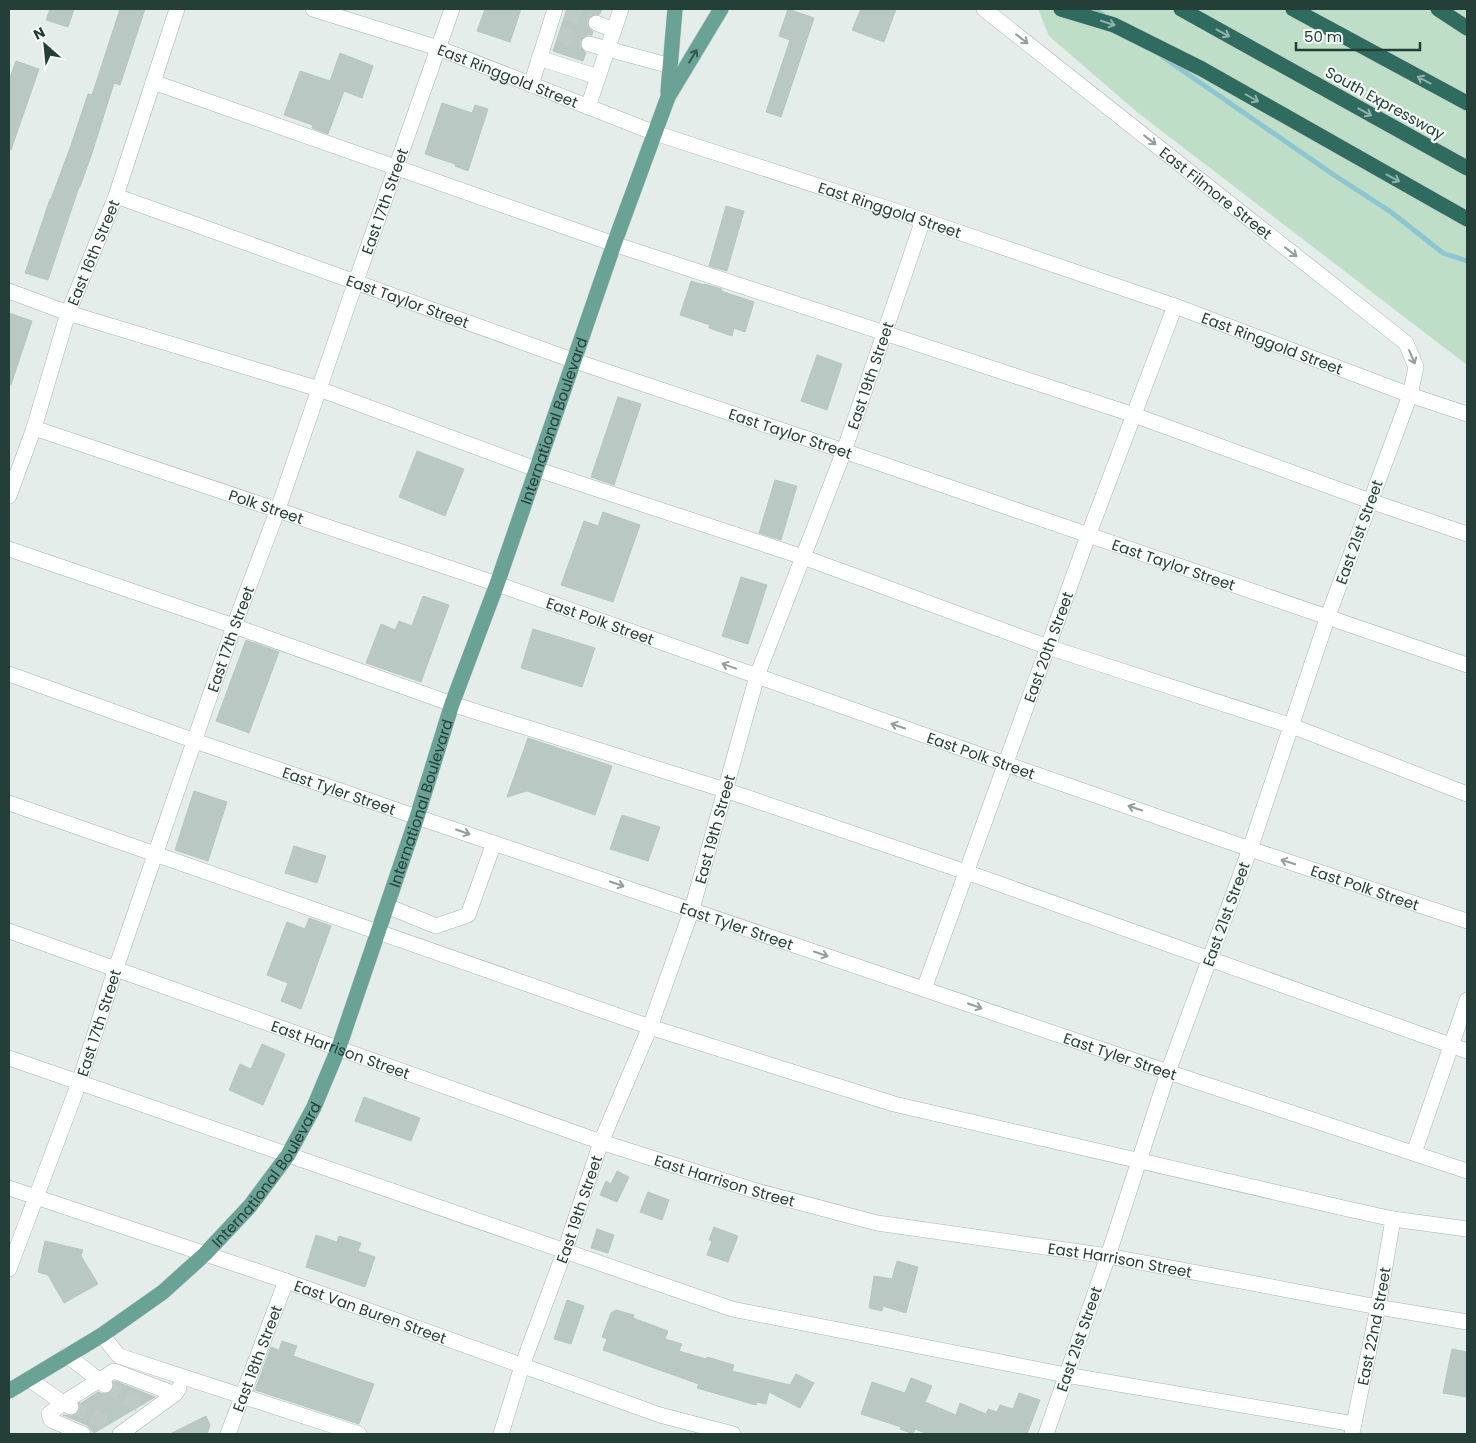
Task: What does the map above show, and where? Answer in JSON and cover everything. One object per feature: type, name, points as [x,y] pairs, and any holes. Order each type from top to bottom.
[{"type":"highway","points":[[1061,9],[1114,25],[1202,69],[1467,219]]},
{"type":"highway","name":"South Expressway","points":[[1181,9],[1467,168]]},
{"type":"highway","points":[[1293,9],[1467,103]]},
{"type":"highway","points":[[1438,9],[1467,28]]},
{"type":"main road","name":"International Boulevard","points":[[668,98],[675,9]]},
{"type":"main road","name":"International Boulevard","points":[[9,1391],[102,1335],[164,1292],[205,1254],[250,1206],[288,1155],[314,1107],[338,1047],[387,906],[452,704],[497,584],[614,244],[655,133],[668,98],[721,9]]},
{"type":"street","name":"East 16th Street","points":[[9,496],[34,428],[68,313],[116,196],[177,9]]},
{"type":"street","name":"East Ringgold Street","points":[[313,9],[438,48],[655,133],[923,220],[1175,306],[1410,395],[1467,414]]},
{"type":"street","name":"East 17th Street","points":[[9,1269],[79,1083],[116,968],[234,626],[278,509],[452,9]]},
{"type":"street","points":[[588,107],[621,9]]},
{"type":"street","name":"East Filmore Street","points":[[984,9],[1406,343],[1416,367],[1410,395]]},
{"type":"street","points":[[531,85],[540,58],[553,33],[559,10]]},
{"type":"street","points":[[596,23],[614,30]]},
{"type":"street","points":[[589,44],[671,66]]},
{"type":"street","points":[[540,58],[598,77]]},
{"type":"street","points":[[153,82],[614,244],[1134,415],[1370,501],[1467,534]]},
{"type":"street","name":"East Taylor Street","points":[[116,196],[575,361],[1328,616],[1467,666]]},
{"type":"street","name":"East 19th Street","points":[[501,1434],[522,1366],[565,1250],[601,1142],[650,1027],[692,910],[757,676],[844,451],[923,220]]},
{"type":"street","points":[[9,291],[68,313],[319,388],[536,469],[803,557],[1048,647],[1292,726],[1467,794]]},
{"type":"street","name":"East 20th Street","points":[[924,989],[1088,536],[1175,306]]},
{"type":"street","name":"East 21st Street","points":[[1046,1434],[1108,1256],[1168,1072],[1250,849],[1328,616],[1410,395]]},
{"type":"street","name":"Polk Street","points":[[34,428],[497,584]]},
{"type":"street","points":[[9,549],[234,626],[452,704],[725,790],[966,872],[1467,1051]]},
{"type":"street","name":"East Polk Street","points":[[497,584],[1250,849],[1467,921]]},
{"type":"street","name":"East Tyler Street","points":[[9,674],[195,741],[417,817],[1168,1072],[1467,1171]]},
{"type":"street","points":[[9,803],[650,1027],[894,1104],[1393,1219],[1467,1229]]},
{"type":"street","points":[[387,906],[436,926],[468,914],[494,843]]},
{"type":"street","name":"East Harrison Street","points":[[9,931],[601,1142],[753,1190],[878,1222],[1108,1256],[1467,1322]]},
{"type":"street","points":[[1414,1153],[1467,1000]]},
{"type":"street","points":[[9,1058],[732,1309],[1353,1429]]},
{"type":"street","name":"East Van Buren Street","points":[[9,1188],[286,1281],[660,1415],[733,1434]]},
{"type":"street","name":"East 22nd Street","points":[[1353,1429],[1378,1307],[1393,1219]]},
{"type":"street","name":"East 18th Street","points":[[228,1434],[286,1281]]},
{"type":"street","points":[[102,1335],[119,1356],[359,1434]]},
{"type":"street","points":[[67,1355],[102,1383]]},
{"type":"street","points":[[83,1434],[51,1420],[49,1414],[102,1383],[114,1371],[175,1394]]},
{"type":"street","points":[[29,1379],[67,1405]]},
{"type":"street","points":[[118,1429],[146,1408],[175,1394],[186,1379]]},
{"type":"green space","points":[[1038,9],[1467,9],[1467,365],[1137,112],[1049,36]]},
{"type":"building","points":[[50,9],[74,9],[68,27],[46,20]]},
{"type":"building","points":[[120,9],[145,9],[120,85],[114,83],[48,280],[25,273],[88,94],[92,95]]},
{"type":"building","points":[[485,9],[521,9],[510,42],[477,31]]},
{"type":"building","points":[[567,9],[602,9],[600,14],[591,15],[587,20],[588,28],[593,32],[592,35],[586,35],[580,41],[580,47],[586,53],[583,61],[553,51]]},
{"type":"building","points":[[788,9],[814,18],[781,117],[766,112],[790,40],[779,36]]},
{"type":"building","points":[[861,9],[896,9],[884,42],[852,30]]},
{"type":"building","points":[[340,53],[373,66],[362,98],[344,91],[328,134],[312,128],[313,125],[284,115],[300,71],[330,81]]},
{"type":"building","points":[[16,61],[39,69],[11,150],[9,149],[9,80]]},
{"type":"building","points":[[442,103],[472,113],[475,105],[488,109],[468,171],[455,166],[455,164],[425,154]]},
{"type":"building","points":[[726,206],[744,211],[727,271],[709,266]]},
{"type":"building","points":[[691,281],[722,289],[721,291],[754,302],[745,332],[734,328],[732,336],[709,328],[710,325],[680,315]]},
{"type":"building","points":[[9,313],[32,321],[11,385],[9,385]]},
{"type":"building","points":[[817,355],[842,364],[827,410],[801,401]]},
{"type":"building","points":[[618,397],[641,404],[614,485],[591,477]]},
{"type":"building","points":[[417,451],[464,469],[445,516],[399,497]]},
{"type":"building","points":[[775,480],[797,486],[781,540],[759,533]]},
{"type":"building","points":[[603,512],[640,525],[613,602],[561,585],[584,521],[598,526]]},
{"type":"building","points":[[741,577],[767,585],[748,644],[722,636]]},
{"type":"building","points":[[423,596],[449,605],[421,682],[366,663],[381,624],[395,630],[399,621],[412,626]]},
{"type":"building","points":[[533,629],[595,648],[582,687],[521,668]]},
{"type":"building","points":[[246,640],[279,652],[249,733],[216,721]]},
{"type":"building","points":[[528,738],[612,766],[595,815],[527,791],[507,797]]},
{"type":"building","points":[[194,791],[227,802],[208,861],[175,850]]},
{"type":"building","points":[[622,815],[660,827],[648,861],[610,849]]},
{"type":"building","points":[[294,846],[326,856],[317,883],[285,873]]},
{"type":"building","points":[[309,918],[331,926],[301,1009],[281,1001],[288,983],[267,975],[287,922],[305,929]]},
{"type":"building","points":[[262,1044],[285,1054],[263,1105],[229,1090],[240,1064],[251,1069]]},
{"type":"building","points":[[364,1097],[420,1118],[411,1141],[355,1121]]},
{"type":"building","points":[[617,1171],[629,1177],[617,1202],[600,1195],[606,1181],[611,1184]]},
{"type":"building","points":[[648,1192],[669,1200],[662,1220],[640,1212]]},
{"type":"building","points":[[714,1227],[738,1236],[728,1262],[707,1255],[712,1241],[709,1240]]},
{"type":"building","points":[[597,1229],[614,1235],[608,1253],[591,1248]]},
{"type":"building","points":[[316,1235],[337,1242],[339,1236],[361,1243],[358,1251],[375,1257],[365,1287],[306,1267]]},
{"type":"building","points":[[45,1241],[83,1250],[81,1256],[98,1284],[64,1303],[48,1275],[38,1272]]},
{"type":"building","points":[[897,1261],[918,1267],[906,1313],[883,1306],[882,1311],[869,1308],[874,1276],[892,1279]]},
{"type":"building","points":[[567,1300],[584,1306],[571,1344],[554,1339]]},
{"type":"building","points":[[616,1310],[634,1315],[633,1318],[668,1331],[665,1339],[682,1344],[679,1351],[734,1365],[732,1371],[790,1385],[796,1374],[814,1383],[800,1408],[769,1392],[766,1404],[757,1402],[756,1405],[697,1388],[699,1384],[603,1350],[607,1339],[602,1337],[611,1313]]},
{"type":"building","points":[[282,1341],[297,1346],[293,1356],[374,1384],[359,1424],[255,1390],[271,1347],[279,1350]]},
{"type":"building","points":[[1452,1349],[1467,1352],[1467,1397],[1443,1393]]},
{"type":"building","points":[[911,1378],[932,1386],[925,1402],[956,1415],[960,1403],[986,1414],[988,1409],[997,1412],[1000,1405],[1013,1409],[1019,1393],[1040,1400],[1027,1434],[928,1434],[915,1429],[913,1434],[900,1429],[901,1427],[861,1414],[872,1382],[905,1393]]},
{"type":"building","points":[[115,1381],[155,1397],[94,1433],[87,1425],[63,1415],[76,1415],[80,1411],[80,1404],[98,1392],[103,1394],[109,1393],[113,1390]]},
{"type":"building","points":[[206,1416],[210,1425],[207,1434],[170,1434]]},
{"type":"waterway","points":[[1093,9],[1103,15]]},
{"type":"waterway","points":[[1163,57],[1391,212],[1443,253],[1467,261]]},
{"type":"tunnel","points":[[566,13],[596,23]]},
{"type":"tunnel","points":[[559,34],[589,44]]},
{"type":"tunnel","points":[[106,1386],[140,1405]]},
{"type":"tunnel","points":[[71,1407],[110,1424]]}]
